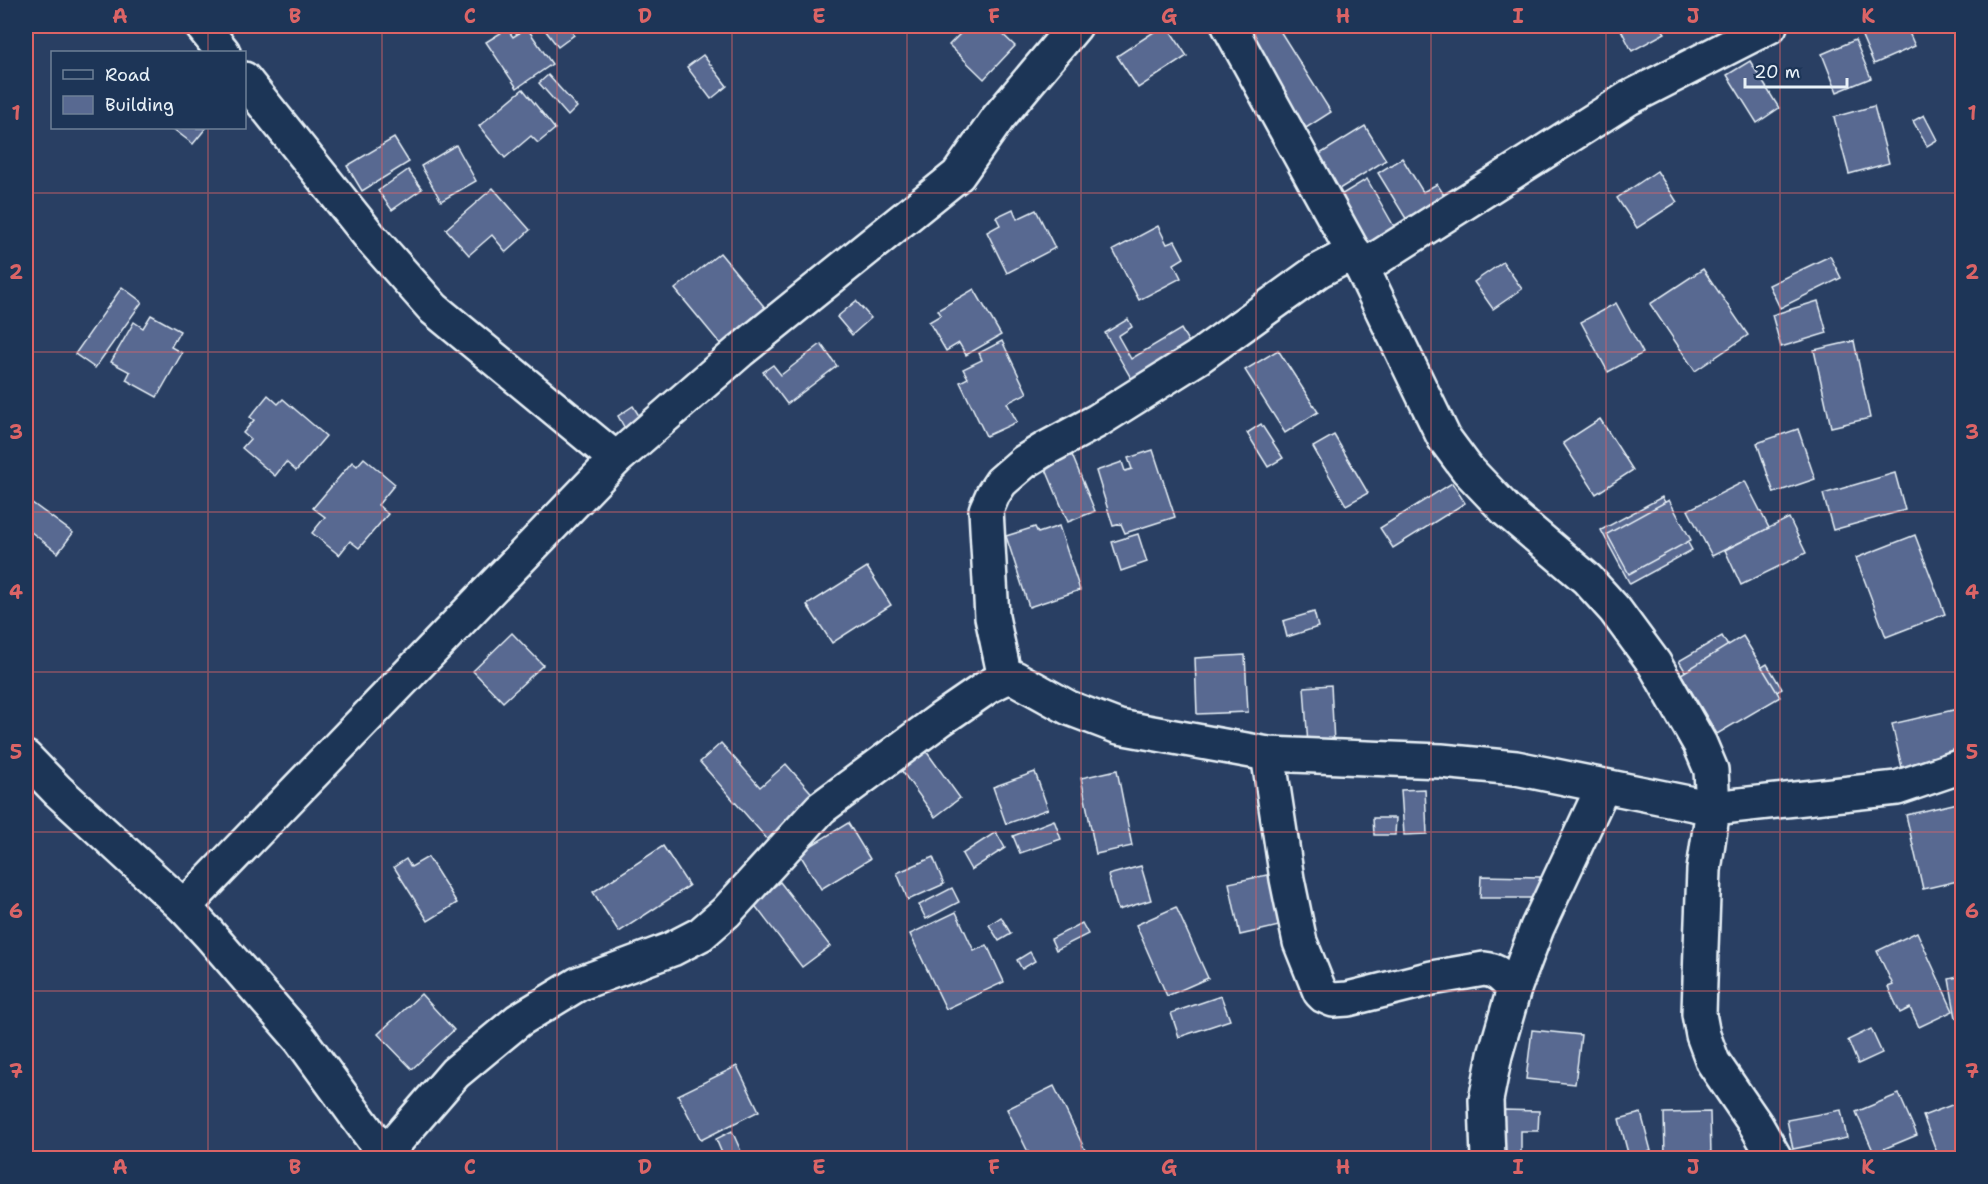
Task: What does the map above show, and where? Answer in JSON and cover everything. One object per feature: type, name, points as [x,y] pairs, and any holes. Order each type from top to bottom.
[{"type":"street","points":[[202,26],[222,51]]},
{"type":"street","points":[[184,907],[616,459],[740,351],[958,175],[998,118],[1075,26]]},
{"type":"street","points":[[1229,26],[1358,260],[1449,446],[1507,512],[1587,579],[1614,610],[1654,663],[1704,752],[1711,770],[1713,808],[1704,870],[1699,1014],[1703,1035],[1713,1062],[1756,1125],[1775,1158]]},
{"type":"street","points":[[1005,678],[992,617],[986,510],[1001,482],[1024,462],[1097,421],[1197,358],[1318,271],[1358,260],[1629,98],[1770,26]]},
{"type":"street","points":[[246,82],[371,238],[434,309],[616,459]]},
{"type":"street","points":[[26,758],[57,791],[184,907],[301,1040],[386,1156],[455,1073],[519,1020],[578,984],[672,949],[701,934],[726,912],[821,808],[941,719],[989,686],[1005,678],[1015,678],[1069,708],[1119,727],[1268,754],[1442,761],[1505,767],[1713,808],[1897,788],[1962,766]]},
{"type":"street","points":[[1268,754],[1287,879],[1300,942],[1320,992],[1324,996],[1333,999],[1348,999],[1432,978],[1484,969],[1501,974],[1514,989]]},
{"type":"street","points":[[1488,1158],[1486,1100],[1514,989],[1537,928],[1603,787]]},
{"type":"building","points":[[542,26],[567,26],[574,35],[558,47]]},
{"type":"building","points":[[968,26],[994,26],[1015,46],[984,79],[949,45]]},
{"type":"building","points":[[1163,26],[1167,26],[1187,56],[1138,88],[1117,56]]},
{"type":"building","points":[[1242,26],[1277,26],[1331,112],[1306,128]]},
{"type":"building","points":[[1660,26],[1665,33],[1632,51],[1620,28]]},
{"type":"building","points":[[1891,26],[1893,31],[1906,26],[1915,46],[1874,64],[1858,27]]},
{"type":"building","points":[[527,28],[552,64],[517,88],[486,42],[507,29],[513,37]]},
{"type":"building","points":[[1855,40],[1871,78],[1837,92],[1822,54]]},
{"type":"building","points":[[703,55],[727,86],[711,99],[687,67]]},
{"type":"building","points":[[1750,61],[1779,108],[1757,123],[1727,75]]},
{"type":"building","points":[[548,75],[577,107],[568,116],[539,83]]},
{"type":"building","points":[[523,89],[555,129],[538,143],[531,136],[505,158],[479,126]]},
{"type":"building","points":[[1874,106],[1889,163],[1849,174],[1834,117]]},
{"type":"building","points":[[1924,115],[1937,140],[1927,146],[1913,121]]},
{"type":"building","points":[[1365,126],[1386,160],[1336,191],[1315,157]]},
{"type":"building","points":[[173,129],[205,129],[193,144]]},
{"type":"building","points":[[394,138],[409,162],[362,191],[347,166]]},
{"type":"building","points":[[456,145],[476,181],[441,201],[421,166]]},
{"type":"building","points":[[1402,158],[1423,192],[1437,184],[1451,206],[1413,230],[1378,173]]},
{"type":"building","points":[[408,170],[422,189],[392,210],[378,191]]},
{"type":"building","points":[[1657,171],[1677,202],[1637,228],[1617,198]]},
{"type":"building","points":[[1367,179],[1400,237],[1372,253],[1339,196]]},
{"type":"building","points":[[493,188],[530,230],[506,252],[492,235],[469,255],[446,229]]},
{"type":"building","points":[[1013,209],[1017,219],[1036,210],[1055,248],[1007,273],[987,232],[1000,225],[996,217]]},
{"type":"building","points":[[1158,226],[1167,244],[1175,241],[1184,258],[1174,264],[1181,278],[1139,300],[1113,250]]},
{"type":"building","points":[[720,253],[771,315],[727,352],[675,289]]},
{"type":"building","points":[[1830,256],[1841,278],[1780,308],[1769,285]]},
{"type":"building","points":[[1503,262],[1522,289],[1493,309],[1474,282]]},
{"type":"building","points":[[1703,269],[1748,335],[1695,371],[1650,304]]},
{"type":"building","points":[[122,287],[142,302],[95,368],[75,354]]},
{"type":"building","points":[[974,289],[1001,335],[966,355],[959,343],[946,351],[929,322],[941,315],[938,310]]},
{"type":"building","points":[[856,301],[871,318],[852,335],[837,317]]},
{"type":"building","points":[[1818,301],[1827,333],[1781,347],[1772,315]]},
{"type":"building","points":[[1616,303],[1643,353],[1608,372],[1581,322]]},
{"type":"building","points":[[151,315],[180,331],[171,347],[182,353],[157,397],[126,380],[130,372],[111,362],[134,322],[143,328]]},
{"type":"building","points":[[1128,319],[1132,327],[1118,336],[1131,359],[1181,329],[1194,351],[1135,385],[1105,333]]},
{"type":"building","points":[[1002,341],[1027,393],[1007,403],[1017,422],[986,436],[960,382],[968,378],[963,369],[982,360],[979,353]]},
{"type":"building","points":[[1854,341],[1870,418],[1831,427],[1814,350]]},
{"type":"building","points":[[821,344],[837,366],[787,404],[763,372],[773,365],[781,375]]},
{"type":"building","points":[[1278,350],[1318,412],[1285,433],[1245,370]]},
{"type":"building","points":[[268,395],[278,404],[283,399],[326,436],[296,471],[286,462],[275,476],[242,448],[250,439],[243,433],[254,420],[250,417]]},
{"type":"building","points":[[633,406],[643,422],[627,432],[618,416]]},
{"type":"building","points":[[1600,419],[1633,470],[1596,494],[1563,443]]},
{"type":"building","points":[[1261,424],[1283,458],[1268,467],[1247,433]]},
{"type":"building","points":[[1798,429],[1815,479],[1774,493],[1757,443]]},
{"type":"building","points":[[1334,435],[1368,493],[1346,505],[1313,447]]},
{"type":"building","points":[[1153,450],[1175,517],[1125,533],[1121,524],[1113,526],[1096,471],[1122,462],[1125,471],[1132,469],[1128,458]]},
{"type":"building","points":[[1072,455],[1095,511],[1068,522],[1045,467]]},
{"type":"building","points":[[364,458],[395,484],[378,505],[388,514],[359,548],[350,541],[339,555],[312,533],[325,517],[313,508],[352,462],[357,466]]},
{"type":"building","points":[[1895,473],[1905,510],[1833,530],[1823,494]]},
{"type":"building","points":[[1745,481],[1769,528],[1712,556],[1688,510]]},
{"type":"building","points":[[1452,483],[1465,503],[1393,548],[1380,528]]},
{"type":"building","points":[[1662,497],[1692,550],[1630,584],[1601,530]]},
{"type":"building","points":[[28,500],[73,533],[58,553],[26,528]]},
{"type":"building","points":[[1669,500],[1691,540],[1629,574],[1607,534]]},
{"type":"building","points":[[1789,518],[1806,553],[1741,585],[1725,550]]},
{"type":"building","points":[[1059,526],[1080,590],[1029,607],[1006,536],[1035,527],[1038,533]]},
{"type":"building","points":[[1138,534],[1147,562],[1121,571],[1112,542]]},
{"type":"building","points":[[1915,535],[1945,614],[1886,637],[1856,558]]},
{"type":"building","points":[[867,567],[891,605],[832,643],[807,605]]},
{"type":"building","points":[[1314,612],[1318,627],[1287,637],[1283,621]]},
{"type":"building","points":[[512,633],[543,665],[503,702],[473,671]]},
{"type":"building","points":[[1722,636],[1746,677],[1767,664],[1782,689],[1715,729],[1706,712],[1698,717],[1683,692],[1694,686],[1679,661]]},
{"type":"building","points":[[1743,636],[1780,697],[1717,734],[1681,674]]},
{"type":"building","points":[[1245,655],[1248,712],[1197,714],[1195,658]]},
{"type":"building","points":[[1331,685],[1334,743],[1308,745],[1304,687]]},
{"type":"building","points":[[1962,708],[1962,759],[1903,772],[1892,724]]},
{"type":"building","points":[[721,743],[760,787],[786,764],[816,798],[768,840],[700,762]]},
{"type":"building","points":[[926,751],[960,798],[935,817],[901,770]]},
{"type":"building","points":[[1117,770],[1132,846],[1096,854],[1081,778]]},
{"type":"building","points":[[1035,772],[1048,809],[1006,824],[993,787]]},
{"type":"building","points":[[1425,789],[1427,834],[1404,835],[1401,790]]},
{"type":"building","points":[[1962,802],[1962,880],[1923,889],[1906,815]]},
{"type":"building","points":[[1373,818],[1396,818],[1395,835],[1374,835]]},
{"type":"building","points":[[1054,820],[1061,839],[1020,853],[1013,836]]},
{"type":"building","points":[[848,823],[870,859],[821,889],[799,853]]},
{"type":"building","points":[[996,832],[1005,848],[971,870],[962,854]]},
{"type":"building","points":[[663,846],[689,886],[619,932],[593,892]]},
{"type":"building","points":[[428,857],[457,903],[428,921],[394,867],[406,859],[411,867]]},
{"type":"building","points":[[933,857],[944,884],[908,900],[897,873]]},
{"type":"building","points":[[1141,866],[1151,900],[1118,910],[1108,875]]},
{"type":"building","points":[[1272,874],[1283,925],[1240,935],[1229,883]]},
{"type":"building","points":[[1481,876],[1540,877],[1540,898],[1480,898]]},
{"type":"building","points":[[780,882],[830,946],[802,967],[753,903]]},
{"type":"building","points":[[952,888],[959,902],[926,919],[919,905]]},
{"type":"building","points":[[1176,907],[1208,978],[1167,996],[1136,925]]},
{"type":"building","points":[[956,912],[974,951],[987,945],[1004,982],[946,1009],[910,934]]},
{"type":"building","points":[[1001,917],[1011,934],[999,941],[989,925]]},
{"type":"building","points":[[1082,923],[1088,934],[1056,950],[1051,939]]},
{"type":"building","points":[[1917,932],[1953,1011],[1919,1027],[1910,1008],[1900,1013],[1888,987],[1893,985],[1877,951]]},
{"type":"building","points":[[1030,952],[1035,961],[1022,969],[1017,960]]},
{"type":"building","points":[[1962,976],[1962,1017],[1956,1018],[1949,979]]},
{"type":"building","points":[[421,994],[454,1030],[412,1069],[378,1034]]},
{"type":"building","points":[[1221,996],[1230,1020],[1179,1037],[1171,1013]]},
{"type":"building","points":[[1871,1029],[1882,1053],[1858,1064],[1848,1040]]},
{"type":"building","points":[[1532,1030],[1581,1035],[1575,1084],[1526,1079]]},
{"type":"building","points":[[737,1066],[759,1111],[701,1140],[678,1095]]},
{"type":"building","points":[[1054,1086],[1085,1150],[1068,1158],[1031,1158],[1007,1109]]},
{"type":"building","points":[[1899,1094],[1917,1135],[1874,1153],[1856,1112]]},
{"type":"building","points":[[1962,1101],[1962,1158],[1939,1158],[1923,1116]]},
{"type":"building","points":[[1501,1110],[1539,1111],[1538,1131],[1521,1131],[1521,1158],[1498,1158]]},
{"type":"building","points":[[1841,1110],[1847,1138],[1793,1149],[1787,1120]]},
{"type":"building","points":[[1710,1112],[1711,1156],[1665,1157],[1664,1113]]},
{"type":"building","points":[[1641,1113],[1651,1151],[1629,1157],[1619,1119]]},
{"type":"building","points":[[732,1131],[744,1158],[724,1158],[716,1139]]}]
